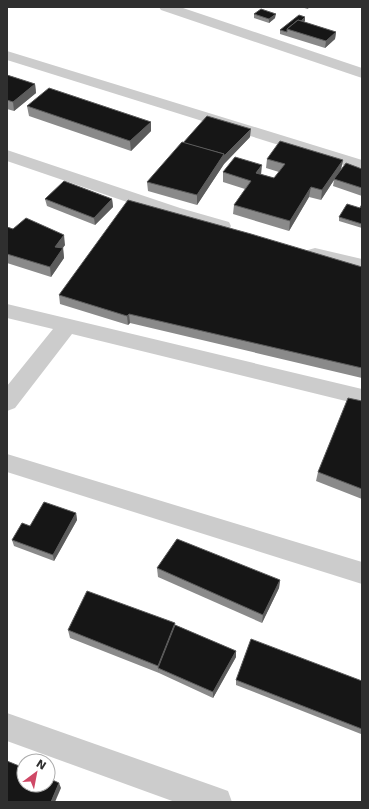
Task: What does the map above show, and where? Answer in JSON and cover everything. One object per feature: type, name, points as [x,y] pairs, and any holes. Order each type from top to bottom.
[{"type":"street","points":[[166,7],[362,73]]},
{"type":"street","points":[[7,54],[362,166]]},
{"type":"street","points":[[7,155],[174,212],[235,230]]},
{"type":"street","points":[[296,248],[362,266]]},
{"type":"street","points":[[7,311],[362,397]]},
{"type":"street","points":[[7,402],[67,326]]},
{"type":"street","points":[[7,463],[362,573]]},
{"type":"street","points":[[7,727],[217,802]]},
{"type":"building","points":[[261,9],[276,14],[269,19],[254,14]]},
{"type":"building","points":[[299,15],[305,17],[301,21],[298,20],[287,29],[287,32],[280,30]]},
{"type":"building","points":[[298,20],[336,32],[326,41],[287,29]]},
{"type":"building","points":[[7,75],[35,84],[13,102],[7,100]]},
{"type":"building","points":[[49,88],[151,122],[130,141],[27,106]]},
{"type":"building","points":[[207,116],[251,129],[224,156],[224,154],[183,143]]},
{"type":"building","points":[[280,141],[343,160],[322,190],[311,187],[290,221],[234,205],[251,181],[223,172],[235,157],[262,165],[256,173],[274,178],[285,164],[267,159]]},
{"type":"building","points":[[182,142],[224,154],[197,195],[147,182]]},
{"type":"building","points":[[346,163],[362,169],[362,188],[334,179]]},
{"type":"building","points":[[64,181],[112,199],[94,218],[45,199]]},
{"type":"building","points":[[128,200],[362,267],[362,368],[129,314],[127,316],[59,295]]},
{"type":"building","points":[[347,204],[360,208],[362,204],[362,224],[339,217]]},
{"type":"building","points":[[26,218],[64,235],[55,247],[63,248],[50,267],[7,254],[7,227],[13,229]]},
{"type":"building","points":[[348,398],[362,401],[362,489],[318,472]]},
{"type":"building","points":[[44,502],[76,513],[53,555],[12,540],[22,523],[30,526]]},
{"type":"building","points":[[177,539],[280,580],[263,615],[157,568]]},
{"type":"building","points":[[87,591],[175,623],[158,666],[68,630]]},
{"type":"building","points":[[175,625],[236,651],[213,692],[158,668]]},
{"type":"building","points":[[251,639],[362,681],[362,729],[236,680]]},
{"type":"building","points":[[7,761],[16,765],[16,793],[55,793],[51,802],[7,802]]},
{"type":"building","points":[[56,782],[59,783],[56,790]]}]
